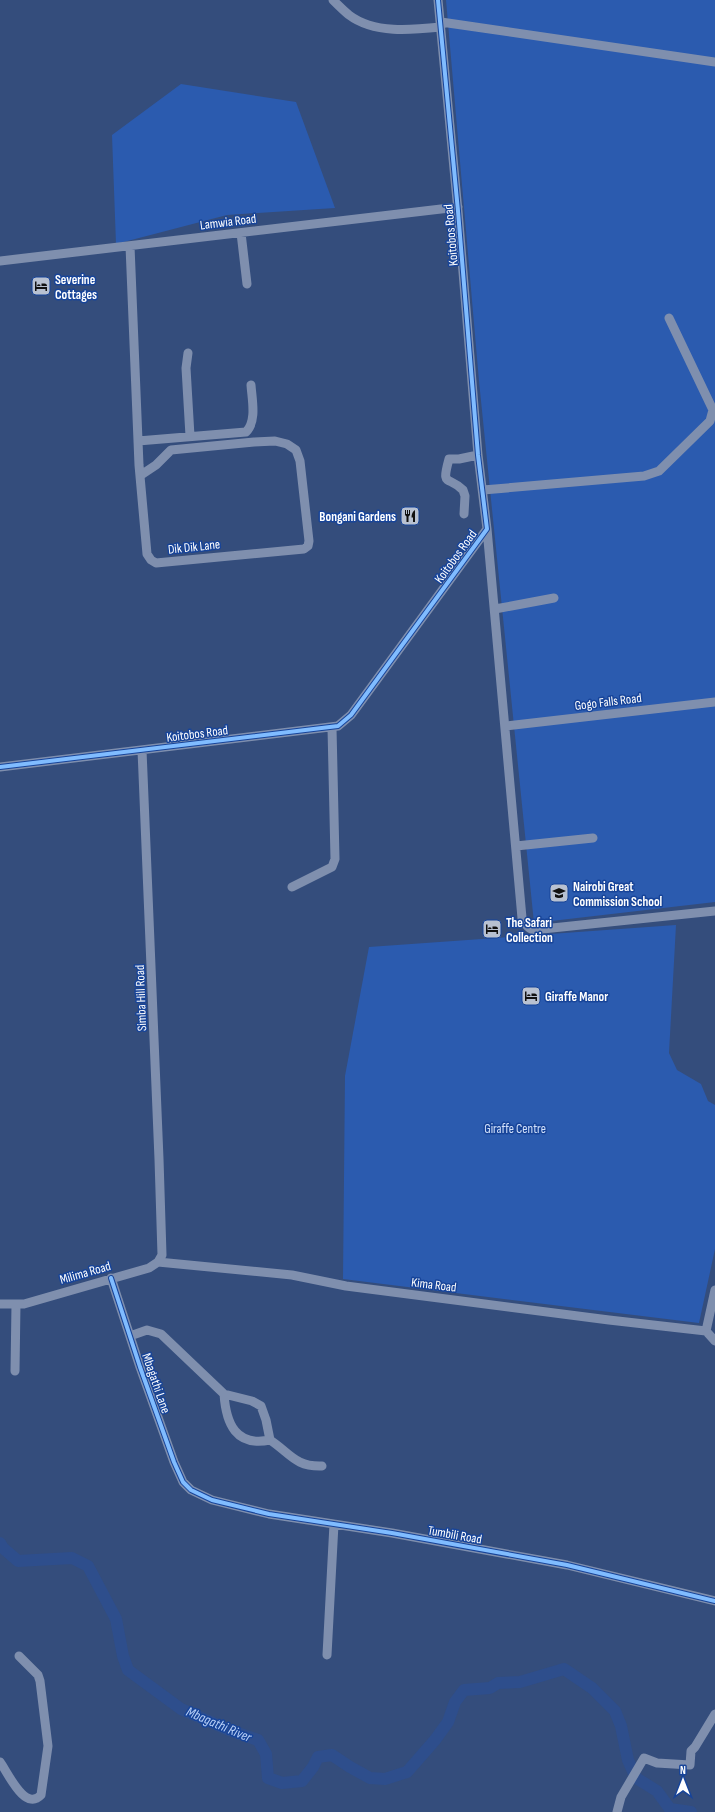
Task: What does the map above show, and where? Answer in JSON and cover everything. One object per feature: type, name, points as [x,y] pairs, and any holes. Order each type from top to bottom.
[{"type":"street","points":[[333,0],[349,15],[365,24],[388,28],[409,30],[441,25],[715,62]]},
{"type":"street","name":"Koitobos Road","points":[[0,767],[332,728],[338,726],[351,715],[486,529],[483,490],[478,455],[458,207],[438,0]]},
{"type":"street","name":"Lamwia Road","points":[[0,261],[458,207]]},
{"type":"street","points":[[241,233],[247,284]]},
{"type":"street","name":"Dik Dik Lane","points":[[130,246],[138,441],[141,475],[148,554],[151,560],[156,563],[304,549],[308,546],[309,541],[300,461],[296,450],[287,444],[275,441],[254,442],[172,450],[156,465],[141,475]]},
{"type":"street","points":[[483,490],[644,476],[659,471],[710,421],[713,410],[669,318]]},
{"type":"street","points":[[188,353],[186,368],[190,436]]},
{"type":"street","points":[[138,441],[246,432],[253,422],[251,386]]},
{"type":"street","points":[[464,514],[464,490],[448,481],[445,472],[449,459],[459,460],[478,455]]},
{"type":"street","points":[[486,529],[522,918],[526,925],[529,929],[533,930],[715,911]]},
{"type":"street","points":[[494,609],[554,598]]},
{"type":"street","name":"Gogo Falls Road","points":[[505,726],[715,702]]},
{"type":"street","points":[[292,886],[332,866],[335,858],[332,728]]},
{"type":"street","name":"Simba Hill Road","points":[[142,750],[163,1244],[162,1254],[158,1262]]},
{"type":"street","points":[[516,846],[593,838]]},
{"type":"street","name":"Milima Road","points":[[0,1304],[24,1304],[149,1268],[158,1262]]},
{"type":"street","name":"Kima Road","points":[[158,1262],[292,1275],[346,1286],[706,1331]]},
{"type":"street","name":"Mbagathi Lane","points":[[111,1278],[174,1462],[183,1482],[191,1490]]},
{"type":"street","points":[[715,1290],[706,1331],[715,1340]]},
{"type":"street","points":[[15,1371],[16,1304]]},
{"type":"street","points":[[130,1336],[147,1330],[161,1334],[224,1394],[252,1401],[261,1406],[266,1420],[270,1440]]},
{"type":"street","points":[[224,1394],[224,1402],[233,1431],[241,1437],[252,1442],[270,1440],[281,1447],[287,1455],[300,1464],[322,1466]]},
{"type":"street","name":"Tumbili Road","points":[[191,1490],[212,1500],[269,1514],[567,1565],[715,1601]]},
{"type":"street","points":[[327,1655],[334,1524]]},
{"type":"street","points":[[0,1762],[20,1800],[26,1804],[33,1804],[38,1801],[41,1795],[48,1746],[40,1682],[38,1675],[19,1656]]},
{"type":"street","points":[[617,1812],[621,1797],[644,1758],[657,1763],[690,1765],[691,1751],[696,1747],[715,1714]]},
{"type":"green space","points":[[446,0],[715,0],[715,902],[534,923],[479,381]]},
{"type":"green space","points":[[181,84],[296,102],[335,208],[227,215],[116,244],[112,135]]},
{"type":"green space","name":"Giraffe Centre","points":[[676,925],[669,1053],[677,1070],[701,1084],[708,1101],[715,1105],[715,1249],[699,1323],[343,1279],[345,1076],[369,947]]},
{"type":"waterway","name":"Mbagathi River","points":[[0,1543],[3,1548],[18,1561],[72,1558],[88,1566],[116,1619],[123,1656],[128,1670],[181,1709],[229,1730],[258,1740],[266,1754],[268,1778],[282,1783],[302,1781],[313,1767],[318,1757],[332,1755],[370,1778],[385,1779],[407,1772],[435,1740],[448,1722],[455,1702],[464,1690],[490,1688],[498,1683],[520,1682],[564,1669],[592,1688],[615,1711],[621,1726],[628,1760],[636,1778],[657,1791],[670,1809],[691,1812]]},
{"type":"cycle path","points":[[0,767],[338,726],[351,715],[487,529],[478,455],[458,211],[438,0]]},
{"type":"cycle path","points":[[111,1278],[140,1367],[174,1462],[183,1482],[191,1490],[212,1500],[269,1514],[392,1533],[567,1565],[715,1601]]},
{"type":"place","name":"Severine Cottages","points":[[41,286]]},
{"type":"place","name":"Bongani Gardens","points":[[410,516]]},
{"type":"place","name":"Nairobi Great Commission School","points":[[559,893]]},
{"type":"place","name":"The Safari Collection","points":[[492,929]]},
{"type":"place","name":"Giraffe Manor","points":[[531,996]]}]
